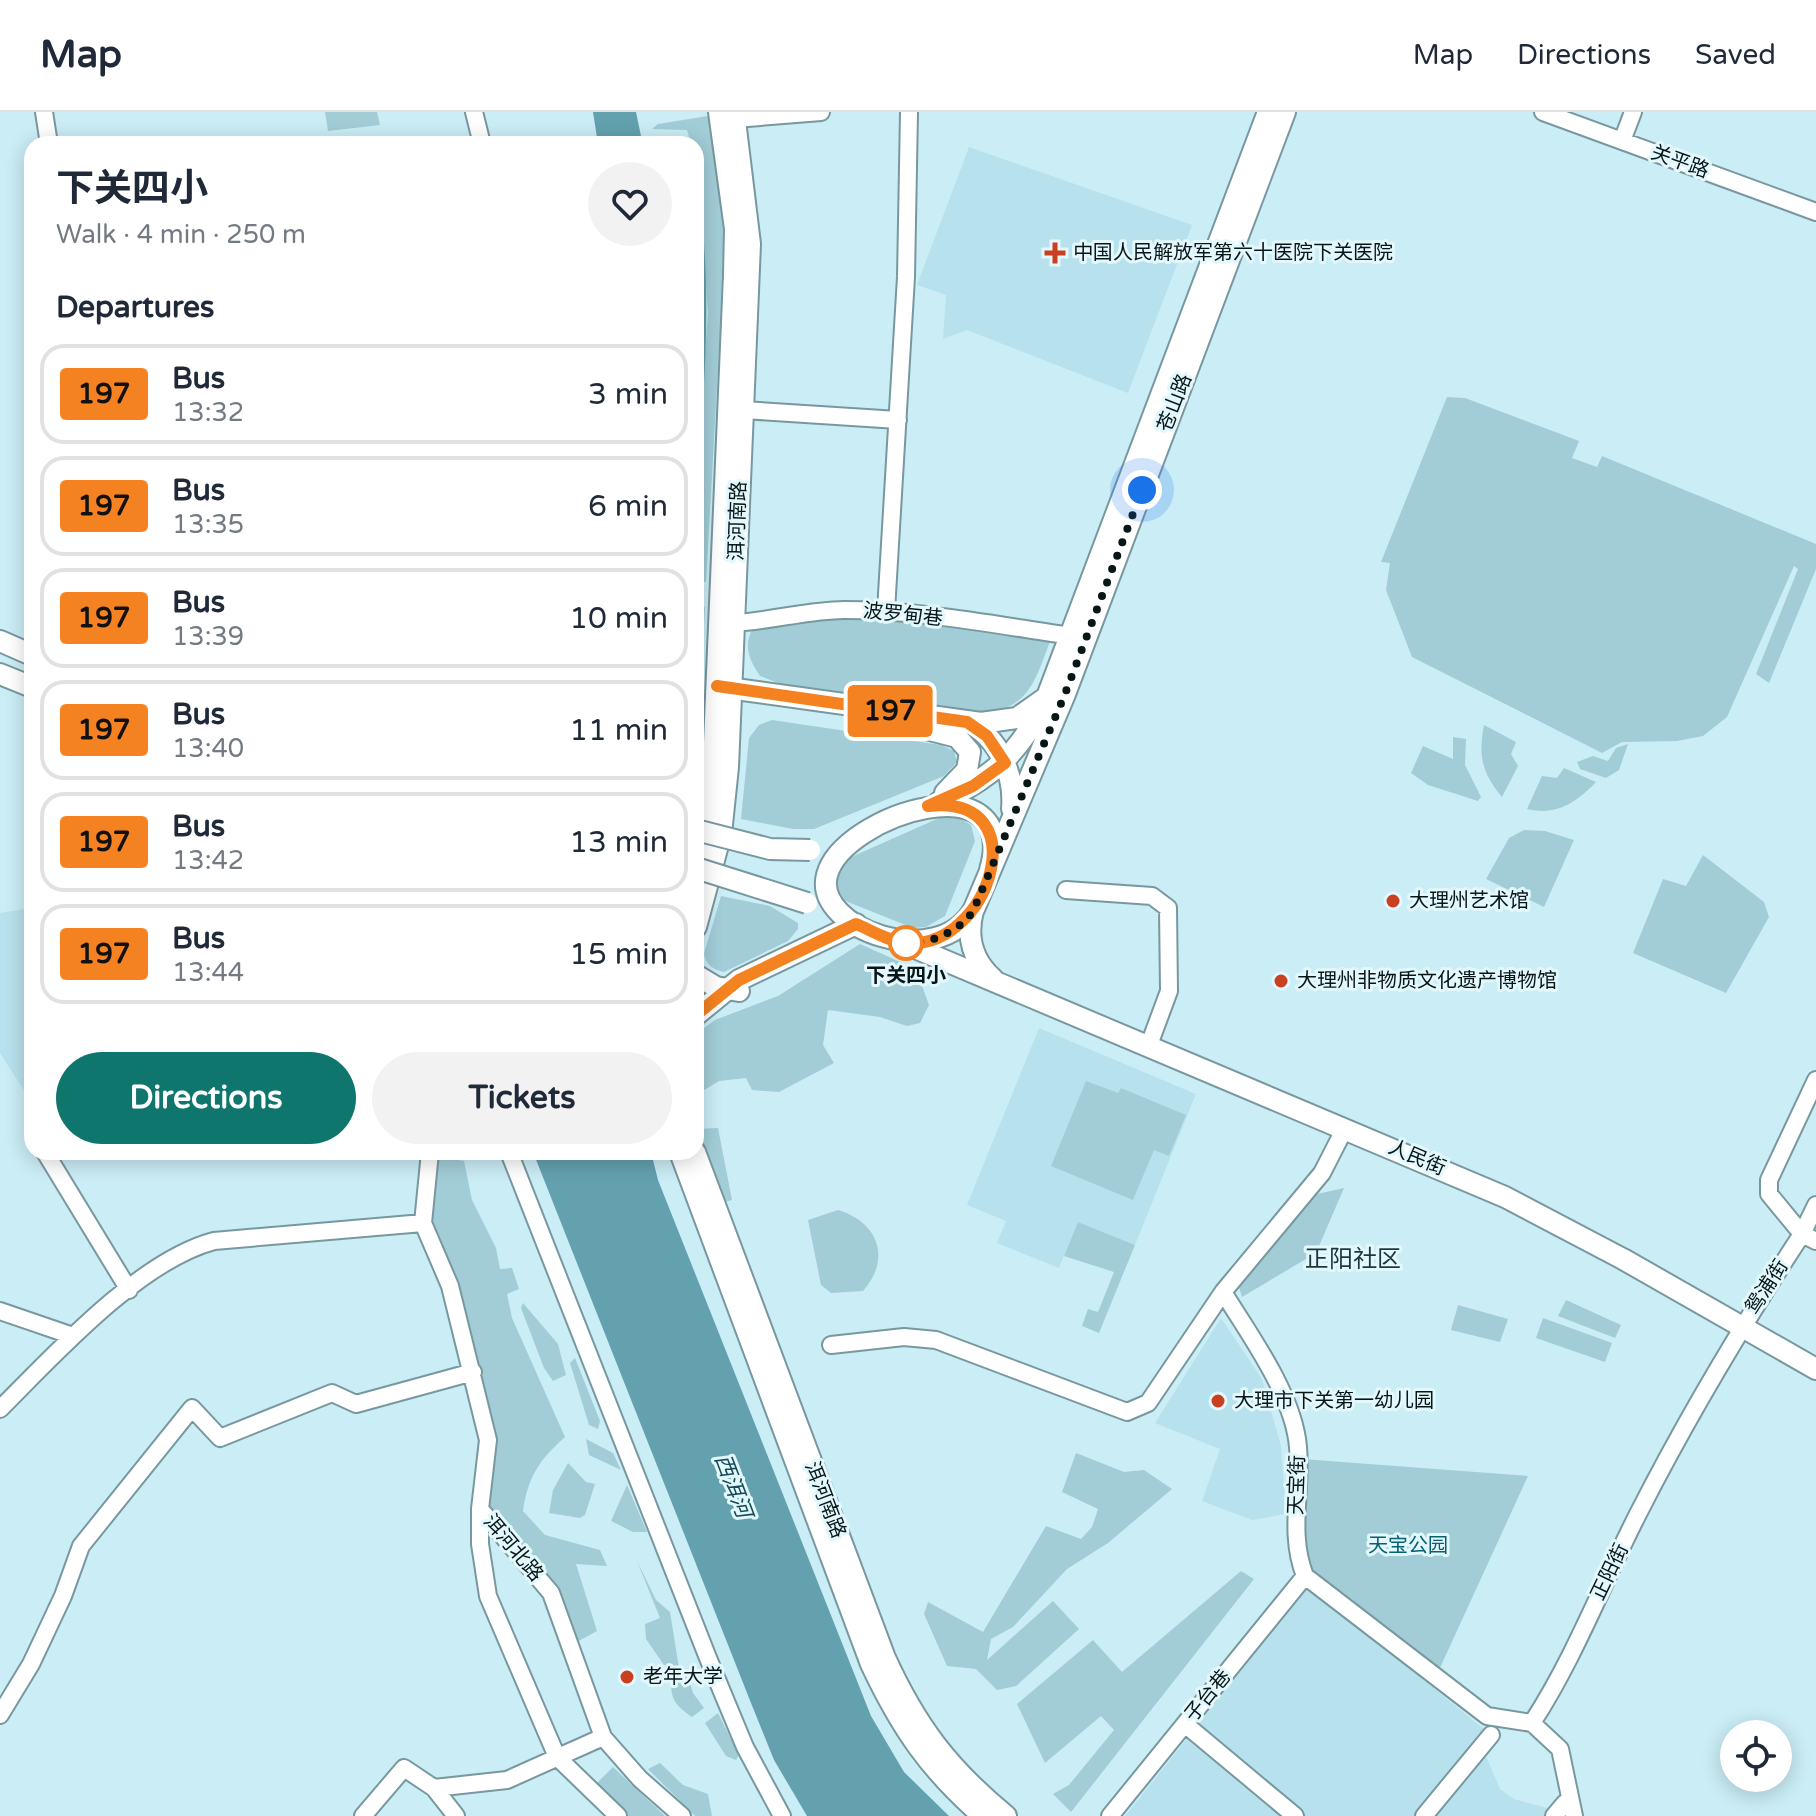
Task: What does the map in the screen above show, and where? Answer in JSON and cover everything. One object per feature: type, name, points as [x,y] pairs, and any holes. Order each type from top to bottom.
[{"type":"main road","name":"苍山路","points":[[928,806],[973,786],[1005,763],[1033,726],[1054,682],[1268,112]]},
{"type":"main road","name":"苍山路","points":[[990,870],[1065,694],[1285,112]]},
{"type":"main road","name":"洱河南路","points":[[704,839],[734,623],[743,410],[749,228],[729,114]]},
{"type":"main road","name":"洱河南路","points":[[704,894],[724,813],[735,260],[729,114]]},
{"type":"main road","points":[[0,641],[24,652]]},
{"type":"main road","points":[[0,674],[24,684]]},
{"type":"main road","points":[[724,694],[994,723],[1021,716],[1044,700],[1054,682]]},
{"type":"main road","points":[[704,832],[770,849],[810,850],[860,834],[928,806],[956,785],[969,766],[970,752],[960,738],[930,729],[724,694]]},
{"type":"main road","points":[[967,722],[987,736],[1005,763],[1013,791],[1009,825]]},
{"type":"main road","points":[[928,806],[958,805],[981,819],[994,843],[990,870],[974,909],[970,930],[973,950],[984,969],[1000,984]]},
{"type":"main road","points":[[856,924],[831,906],[825,884],[838,853],[860,834]]},
{"type":"main road","points":[[704,871],[807,903],[904,943],[925,942],[948,933],[964,923],[974,909]]},
{"type":"main road","points":[[704,979],[729,991],[743,991],[830,948],[856,924]]},
{"type":"main road","name":"人民街","points":[[904,943],[1517,1203],[1816,1369]]},
{"type":"main road","points":[[704,1009],[729,991]]},
{"type":"main road","name":"洱河南路","points":[[683,1160],[871,1664],[904,1730],[926,1761],[983,1816]]},
{"type":"main road","name":"洱河南路","points":[[698,1160],[890,1671],[917,1722],[938,1752],[1006,1816]]},
{"type":"street","points":[[44,112],[48,136]]},
{"type":"street","points":[[474,112],[480,136]]},
{"type":"street","points":[[729,114],[821,112]]},
{"type":"street","points":[[886,611],[898,420],[909,112]]},
{"type":"street","name":"关平路","points":[[1543,112],[1816,212]]},
{"type":"street","points":[[1622,141],[1633,112]]},
{"type":"street","points":[[743,410],[898,420]]},
{"type":"street","name":"波罗甸巷","points":[[734,623],[775,621],[839,610],[886,611],[1071,636]]},
{"type":"street","points":[[1066,890],[1152,896],[1168,908],[1169,991],[1149,1045]]},
{"type":"street","points":[[1809,1238],[1769,1194],[1769,1180],[1816,1080]]},
{"type":"street","points":[[831,1345],[904,1337],[936,1340],[1127,1412],[1148,1403],[1223,1292],[1322,1173],[1345,1128]]},
{"type":"street","points":[[50,1160],[129,1290]]},
{"type":"street","name":"洱河北路","points":[[429,1160],[423,1223],[450,1286],[488,1440],[480,1509],[551,1593],[603,1737],[640,1779],[682,1816]]},
{"type":"street","points":[[512,1160],[708,1658],[745,1747],[782,1816]]},
{"type":"street","name":"鸳浦街","points":[[1741,1327],[1809,1238],[1816,1205]]},
{"type":"street","points":[[0,1409],[73,1336],[129,1290],[193,1247],[214,1241],[423,1223]]},
{"type":"street","name":"天宝街","points":[[1223,1292],[1278,1386],[1298,1444],[1295,1551],[1305,1576]]},
{"type":"street","points":[[0,1311],[73,1336]]},
{"type":"street","name":"正阳街","points":[[1532,1723],[1552,1692],[1639,1511],[1741,1327]]},
{"type":"street","points":[[0,1715],[31,1664],[63,1596],[81,1546],[192,1408],[220,1438],[332,1393],[356,1404],[473,1372]]},
{"type":"street","points":[[480,1509],[480,1544],[488,1596],[557,1757],[618,1816]]},
{"type":"street","points":[[1305,1576],[1487,1716],[1532,1723],[1560,1749],[1564,1812]]},
{"type":"street","name":"子台巷","points":[[1110,1816],[1305,1576]]},
{"type":"street","points":[[1186,1725],[1295,1816]]},
{"type":"street","points":[[1424,1816],[1491,1735]]},
{"type":"street","points":[[434,1788],[507,1780],[603,1737]]},
{"type":"street","points":[[363,1816],[404,1768],[434,1788],[456,1816]]},
{"type":"shaded area","name":"中国人民解放军第六十医院下关医院","points":[[969,147],[1192,225],[1128,393],[967,330],[943,339],[946,295],[917,285]]},
{"type":"shaded area","points":[[24,909],[24,1090],[0,1053],[0,913]]},
{"type":"shaded area","points":[[1039,1028],[1196,1094],[1135,1245],[1078,1222],[1059,1268],[997,1243],[1006,1221],[967,1205]]},
{"type":"shaded area","name":"大理市下关第一幼儿园","points":[[1221,1318],[1262,1379],[1281,1446],[1286,1514],[1252,1520],[1202,1501],[1220,1449],[1155,1423]]},
{"type":"shaded area","points":[[1309,1586],[1486,1731],[1484,1751],[1500,1789],[1514,1799],[1562,1812],[1564,1816],[1125,1816]]},
{"type":"green space","points":[[325,112],[377,112],[380,125],[328,131]]},
{"type":"green space","points":[[714,115],[726,227],[706,582],[704,369],[708,313],[704,257],[704,136],[689,136],[687,130],[652,129],[658,124]]},
{"type":"green space","points":[[1447,397],[1465,398],[1579,441],[1572,458],[1597,467],[1602,456],[1816,544],[1816,569],[1769,683],[1756,674],[1798,569],[1794,566],[1727,717],[1703,736],[1677,741],[1622,742],[1602,753],[1412,657],[1386,590],[1390,563],[1381,562]]},
{"type":"green space","points":[[830,616],[880,616],[1051,639],[1030,688],[1013,704],[986,713],[791,688],[760,676],[749,652],[748,640],[753,628]]},
{"type":"green space","points":[[772,720],[941,745],[954,751],[957,762],[944,776],[814,829],[793,829],[741,819],[749,738],[759,725]]},
{"type":"green space","points":[[1484,725],[1516,742],[1511,754],[1518,766],[1502,797],[1483,764],[1481,746]]},
{"type":"green space","points":[[1453,737],[1466,739],[1465,765],[1481,797],[1478,801],[1428,785],[1411,773],[1423,746],[1453,759]]},
{"type":"green space","points":[[1628,744],[1619,770],[1606,778],[1580,769],[1577,762],[1593,756],[1608,761],[1616,748]]},
{"type":"green space","points":[[1564,768],[1596,782],[1565,806],[1547,811],[1527,809],[1542,776],[1557,778]]},
{"type":"green space","points":[[955,815],[971,825],[975,841],[945,916],[926,927],[913,928],[838,898],[835,877],[849,858],[939,818]]},
{"type":"green space","points":[[1524,830],[1545,831],[1574,840],[1544,907],[1486,879],[1509,838]]},
{"type":"green space","points":[[1703,855],[1764,902],[1769,917],[1726,993],[1633,953],[1663,879],[1686,886]]},
{"type":"green space","points":[[721,896],[770,906],[798,923],[798,929],[788,941],[724,972],[717,970],[709,964],[704,954]]},
{"type":"green space","points":[[860,944],[916,969],[929,1005],[920,1023],[907,1026],[880,1017],[828,1010],[823,1045],[834,1063],[779,1092],[752,1090],[746,1078],[719,1081],[704,1090],[704,1028],[715,1020],[778,996]]},
{"type":"green space","points":[[1086,1081],[1118,1093],[1121,1088],[1186,1115],[1169,1156],[1154,1150],[1133,1200],[1051,1166]]},
{"type":"green space","points":[[718,1128],[732,1200],[718,1204],[704,1156],[704,1129]]},
{"type":"green space","points":[[439,1160],[464,1161],[472,1200],[496,1248],[500,1269],[512,1268],[519,1289],[507,1294],[512,1318],[565,1437],[536,1470],[523,1511],[545,1535],[600,1550],[607,1566],[576,1564],[597,1631],[575,1643],[552,1582],[485,1508],[492,1464],[432,1221]]},
{"type":"green space","points":[[516,1160],[522,1160],[740,1714],[737,1715]]},
{"type":"green space","points":[[1344,1188],[1316,1253],[1242,1297],[1238,1284],[1313,1195]]},
{"type":"green space","points":[[838,1210],[863,1223],[876,1243],[877,1266],[863,1291],[831,1293],[821,1285],[808,1220]]},
{"type":"green space","points":[[1078,1222],[1135,1245],[1099,1333],[1082,1326],[1088,1309],[1098,1312],[1114,1272],[1064,1256]]},
{"type":"green space","points":[[1566,1300],[1621,1325],[1615,1338],[1558,1316]]},
{"type":"green space","points":[[523,1303],[558,1344],[566,1375],[553,1381],[544,1368],[521,1308]]},
{"type":"green space","points":[[1458,1305],[1508,1319],[1500,1342],[1451,1330]]},
{"type":"green space","points":[[1543,1318],[1612,1343],[1605,1362],[1536,1338]]},
{"type":"green space","points":[[575,1358],[600,1421],[598,1429],[589,1425],[570,1363]]},
{"type":"green space","points":[[586,1439],[613,1453],[621,1470],[589,1455]]},
{"type":"green space","points":[[1076,1453],[1124,1472],[1144,1470],[1172,1489],[1108,1543],[1067,1569],[1013,1627],[991,1639],[987,1660],[1053,1601],[1079,1629],[1016,1686],[997,1690],[976,1669],[947,1666],[924,1614],[928,1602],[983,1632],[1046,1526],[1081,1539],[1092,1527],[1098,1509],[1062,1492]]},
{"type":"green space","name":"天宝公园","points":[[1302,1459],[1528,1476],[1439,1670],[1309,1573],[1300,1516]]},
{"type":"green space","points":[[568,1463],[586,1482],[595,1484],[585,1515],[580,1518],[549,1513],[553,1490]]},
{"type":"green space","points":[[627,1485],[647,1532],[633,1532],[611,1521]]},
{"type":"green space","points":[[637,1561],[656,1600],[670,1612],[679,1668],[664,1665],[646,1639],[645,1624],[660,1618]]},
{"type":"green space","points":[[1241,1571],[1254,1579],[1071,1812],[1053,1794],[1069,1785],[1114,1730],[1101,1716],[1045,1763],[1017,1704],[1093,1640],[1122,1672]]},
{"type":"green space","points":[[687,1673],[693,1693],[704,1708],[692,1717],[677,1704],[671,1686]]},
{"type":"green space","points":[[718,1713],[739,1755],[736,1760],[726,1756],[705,1723]]},
{"type":"green space","points":[[660,1763],[683,1785],[708,1794],[712,1816],[695,1816],[648,1769]]},
{"type":"green space","points":[[613,1767],[665,1816],[624,1816],[596,1784]]},
{"type":"water","points":[[593,112],[636,112],[641,136],[597,136]]},
{"type":"water","points":[[704,242],[706,290],[704,379]]},
{"type":"water","name":"西洱河","points":[[536,1160],[653,1160],[658,1180],[871,1716],[904,1772],[949,1816],[807,1816],[774,1760]]},
{"type":"bus line","name":"197","points":[[704,1009],[739,980],[856,924],[904,943],[917,943],[934,939],[964,923],[974,909],[990,870],[994,850],[992,837],[985,823],[968,809],[948,804],[928,806],[973,786],[1005,763],[987,736],[967,722],[717,686]]},
{"type":"place","name":"中国人民解放军第六十医院下关医院","points":[[1055,253]]},
{"type":"place","name":"大理州艺术馆","points":[[1393,901]]},
{"type":"place","name":"下关四小","points":[[906,943]]},
{"type":"place","name":"大理州非物质文化遗产博物馆","points":[[1281,981]]},
{"type":"place","name":"大理市下关第一幼儿园","points":[[1218,1401]]},
{"type":"place","name":"老年大学","points":[[627,1677]]},
{"type":"district","name":"正阳社区","points":[[1353,1259]]},
{"type":"route","points":[[906,943],[925,942],[956,929],[974,909],[1065,694],[1142,490]]}]
